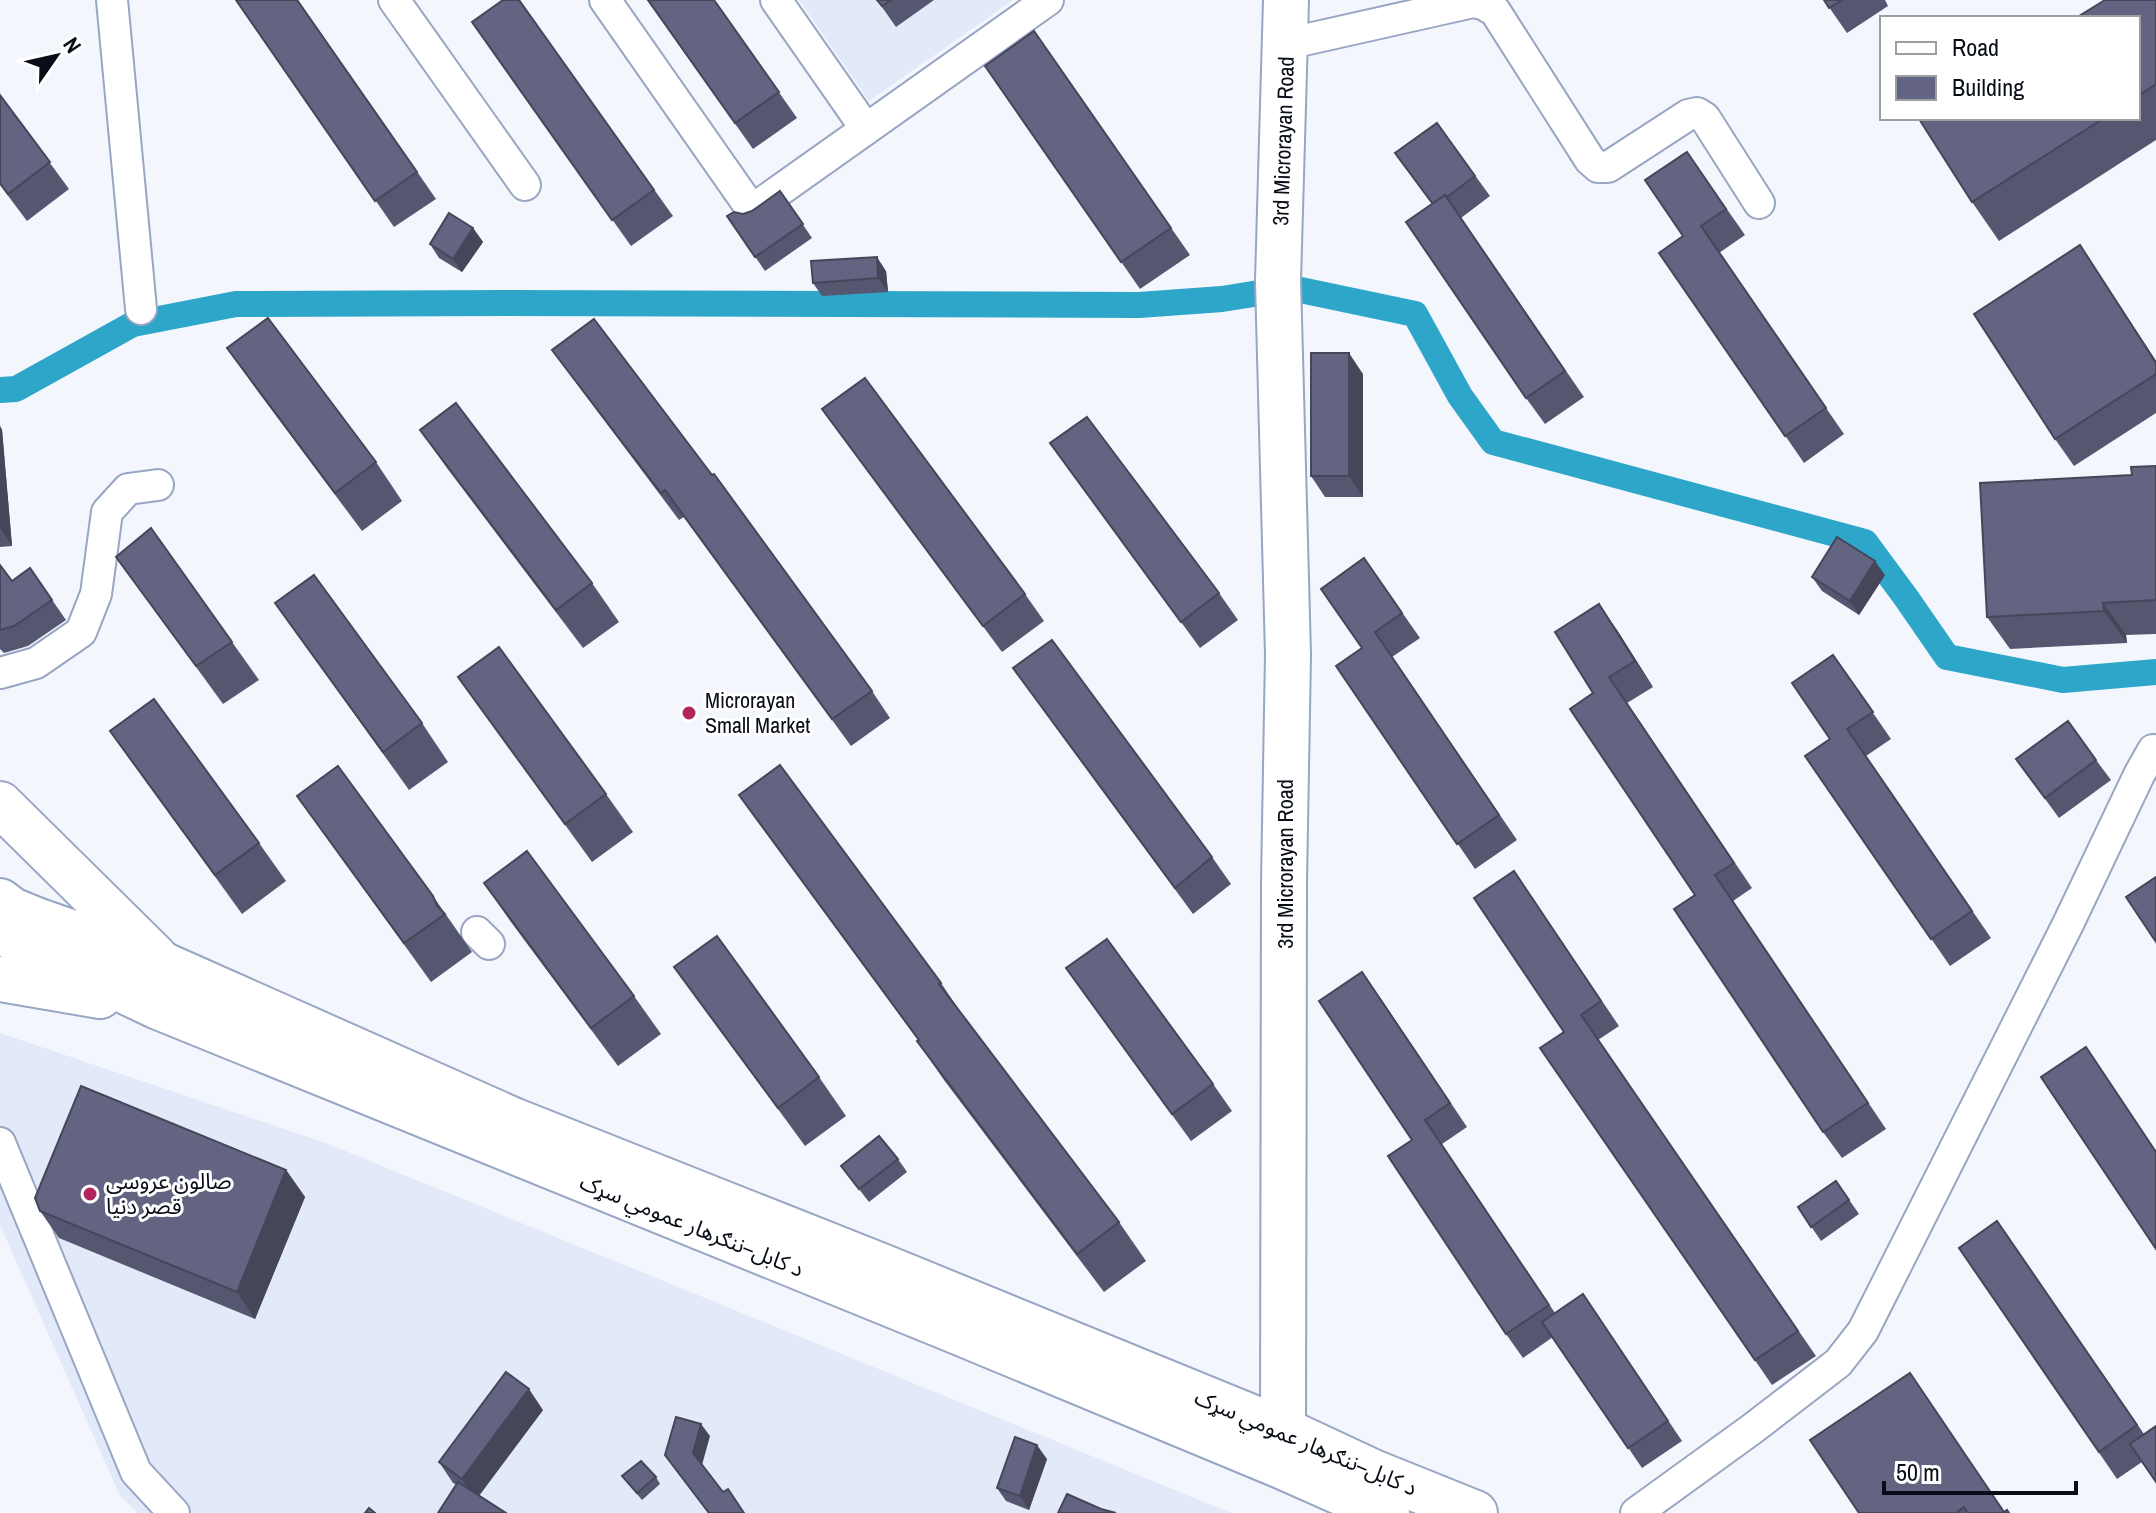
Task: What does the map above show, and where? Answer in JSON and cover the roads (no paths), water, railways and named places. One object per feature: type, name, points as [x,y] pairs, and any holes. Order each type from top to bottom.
[{"type":"main road","name":"3rd Microrayan Road","points":[[1283,1430],[1284,883],[1288,654],[1278,290],[1286,0]]},
{"type":"main road","points":[[0,804],[159,985]]},
{"type":"main road","points":[[0,901],[159,985]]},
{"type":"main road","name":"د کابل–ننګرهار عمومي سړک","points":[[0,932],[159,985],[513,1120],[1283,1430],[1373,1472],[1475,1513]]},
{"type":"main road","points":[[0,979],[159,985]]},
{"type":"main road","name":"د کابل–ننګرهار عمومي سړک","points":[[159,985],[951,1329],[1387,1513]]},
{"type":"street","points":[[112,0],[141,309]]},
{"type":"street","points":[[394,0],[525,185]]},
{"type":"street","points":[[605,0],[752,210],[1048,0]]},
{"type":"street","points":[[776,0],[866,129]]},
{"type":"street","points":[[1286,44],[1473,2],[1483,4],[1495,11],[1590,160],[1598,167],[1608,167],[1688,115],[1697,113],[1705,118],[1759,203]]},
{"type":"street","points":[[0,673],[36,663],[81,632],[96,594],[107,512],[128,489],[158,485]]},
{"type":"street","points":[[1636,1513],[1838,1363],[1863,1331],[2153,750]]},
{"type":"street","points":[[0,1143],[136,1472],[174,1513]]},
{"type":"waterway","points":[[0,390],[16,389],[133,324],[236,304],[1139,305],[1222,299],[1291,288],[1415,314],[1460,396],[1493,442],[1865,542],[1947,657],[2063,680],[2156,672]]},
{"type":"place","name":"Microrayan Small Market","points":[[689,713]]},
{"type":"place","name":"صالون عروسی قصر دنیا","points":[[90,1194]]}]
